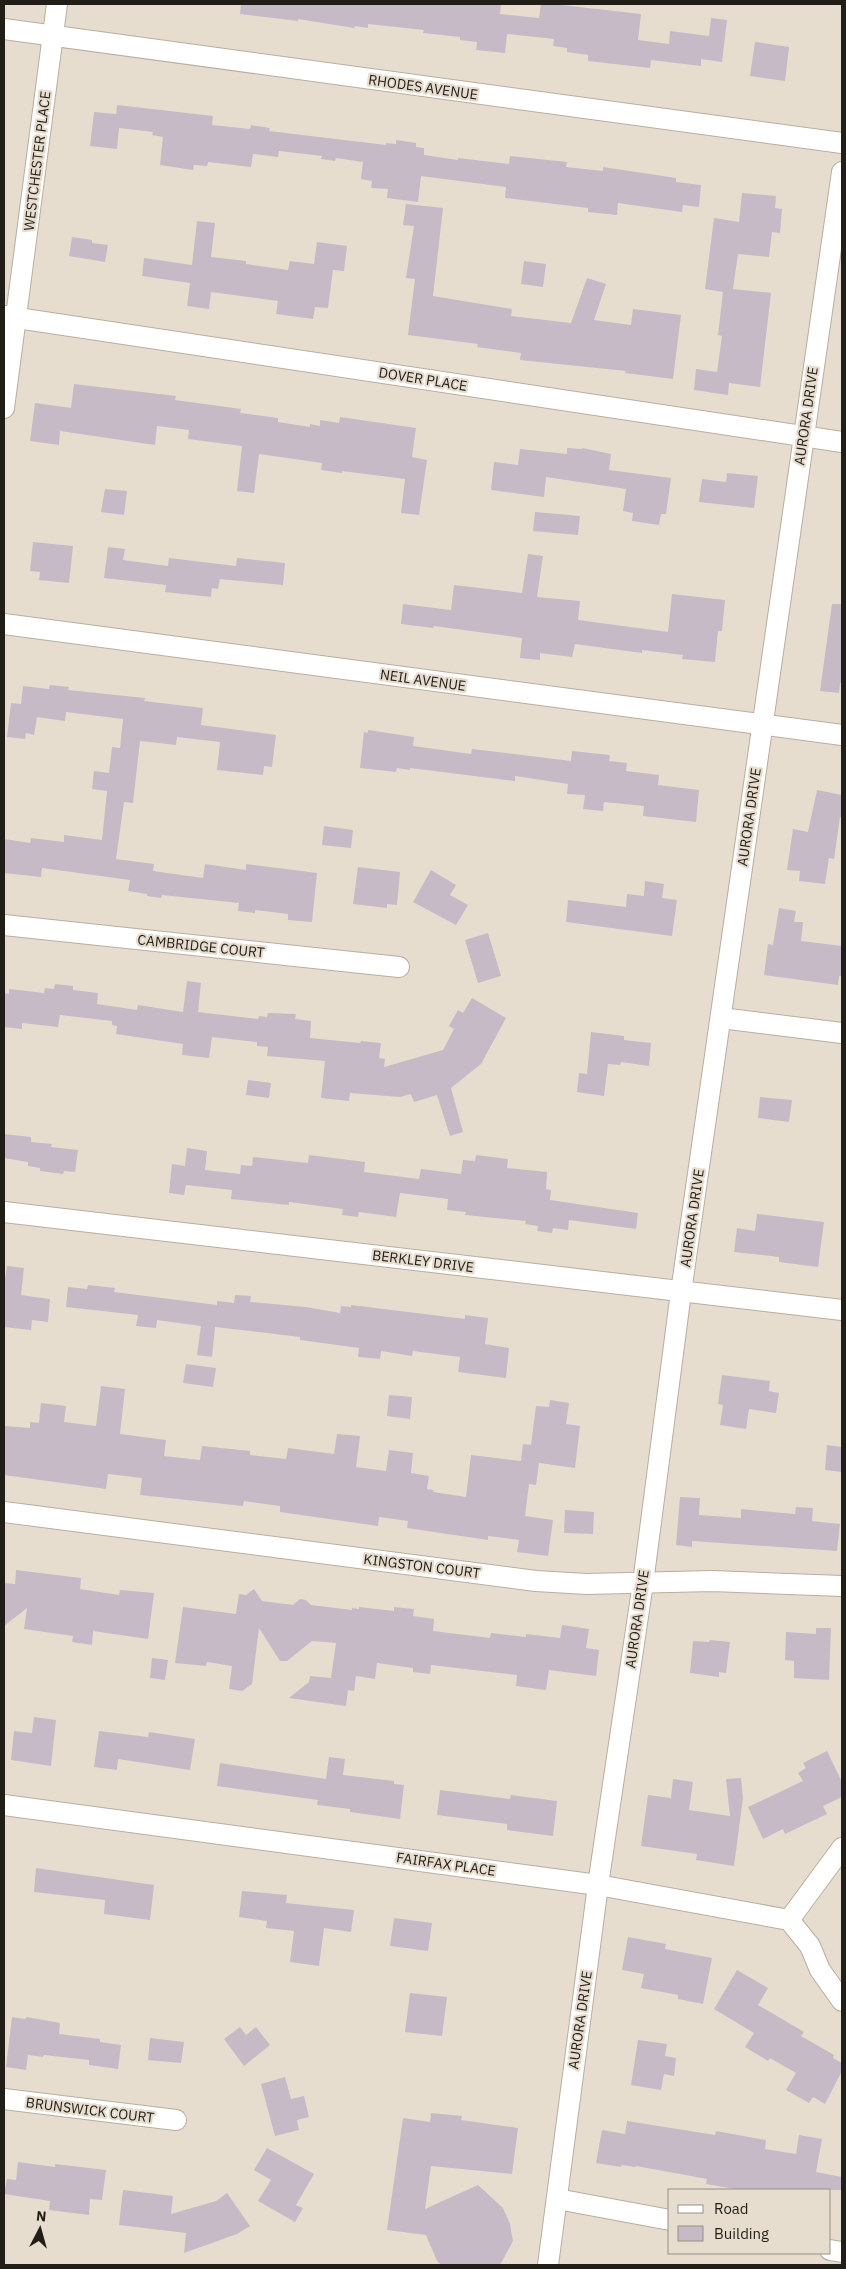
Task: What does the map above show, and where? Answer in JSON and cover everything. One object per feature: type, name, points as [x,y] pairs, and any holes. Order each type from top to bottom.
[{"type":"street","name":"WESTCHESTER PLACE","points":[[4,408],[10,317],[57,4]]},
{"type":"street","name":"RHODES AVENUE","points":[[4,30],[842,143]]},
{"type":"street","name":"AURORA DRIVE","points":[[548,2265],[598,1885],[643,1583],[681,1292],[802,437],[842,172]]},
{"type":"street","name":"DOVER PLACE","points":[[10,317],[842,442]]},
{"type":"street","name":"NEIL AVENUE","points":[[4,624],[842,735]]},
{"type":"street","name":"CAMBRIDGE COURT","points":[[4,925],[399,967]]},
{"type":"street","points":[[720,1018],[842,1034]]},
{"type":"street","name":"BERKLEY DRIVE","points":[[4,1212],[842,1310]]},
{"type":"street","name":"KINGSTON COURT","points":[[4,1512],[536,1581],[587,1584],[712,1581],[842,1586]]},
{"type":"street","name":"FAIRFAX PLACE","points":[[4,1805],[598,1885],[788,1920]]},
{"type":"street","points":[[842,1848],[788,1920],[810,1946],[820,1970],[842,2001]]},
{"type":"street","name":"BRUNSWICK COURT","points":[[4,2099],[176,2120]]},
{"type":"street","points":[[557,2199],[668,2220]]},
{"type":"building","points":[[241,4],[501,4],[500,14],[539,18],[541,4],[552,4],[641,14],[638,40],[669,44],[670,31],[709,36],[711,18],[727,20],[722,62],[701,59],[701,66],[651,60],[650,68],[588,61],[588,55],[567,52],[567,48],[553,46],[554,39],[507,34],[505,53],[476,50],[477,42],[460,40],[460,37],[423,33],[424,30],[368,24],[368,28],[355,26],[354,28],[298,19],[298,21],[240,14]]},
{"type":"building","points":[[755,42],[789,47],[785,81],[750,76]]},
{"type":"building","points":[[117,105],[213,116],[212,125],[250,129],[251,125],[270,128],[269,131],[386,145],[386,143],[396,144],[396,140],[416,143],[416,147],[424,148],[424,155],[458,160],[458,158],[509,164],[510,156],[567,162],[566,167],[603,171],[603,167],[676,178],[676,182],[701,185],[699,207],[683,205],[682,212],[618,203],[617,215],[588,212],[588,208],[505,198],[506,187],[421,176],[418,202],[387,198],[388,189],[371,188],[372,181],[361,179],[363,162],[336,158],[335,161],[321,159],[322,156],[279,151],[278,157],[253,154],[251,167],[208,162],[207,166],[194,165],[193,170],[160,165],[163,137],[152,135],[153,132],[119,128],[117,149],[90,146],[94,112],[116,114]]},
{"type":"building","points":[[742,193],[776,196],[775,208],[782,209],[780,233],[772,232],[769,257],[738,254],[733,289],[771,293],[760,387],[729,383],[728,395],[694,390],[696,369],[717,372],[722,336],[718,335],[723,292],[705,289],[714,218],[739,222]]},
{"type":"building","points":[[406,204],[443,208],[433,296],[512,309],[511,316],[571,323],[587,278],[606,284],[594,320],[631,325],[633,309],[681,315],[673,379],[625,373],[626,371],[520,360],[521,353],[477,347],[478,344],[408,335],[415,279],[406,278],[414,226],[403,225]]},
{"type":"building","points":[[197,221],[215,223],[211,257],[246,261],[246,264],[288,270],[290,261],[314,264],[317,242],[347,246],[344,271],[333,270],[328,308],[315,307],[313,319],[276,314],[278,301],[211,292],[209,309],[187,306],[190,283],[142,276],[144,258],[192,265]]},
{"type":"building","points":[[72,237],[92,240],[92,243],[108,245],[105,262],[69,256]]},
{"type":"building","points":[[524,261],[546,264],[543,287],[521,284]]},
{"type":"building","points":[[74,384],[176,396],[175,400],[241,409],[240,413],[278,418],[278,422],[310,427],[310,424],[320,426],[320,420],[339,423],[340,417],[416,428],[412,457],[427,460],[419,515],[401,513],[405,479],[321,470],[322,463],[259,454],[254,493],[237,491],[242,446],[188,439],[189,430],[157,426],[155,445],[60,431],[59,445],[30,441],[35,403],[71,408]]},
{"type":"building","points":[[567,448],[582,448],[611,454],[609,470],[671,478],[666,514],[661,514],[659,525],[632,521],[633,513],[623,511],[626,489],[546,477],[544,497],[491,490],[494,462],[518,465],[520,449],[567,454]]},
{"type":"building","points":[[727,473],[758,476],[754,508],[699,502],[702,479],[726,482]]},
{"type":"building","points":[[105,489],[127,491],[124,515],[101,512]]},
{"type":"building","points":[[535,512],[580,516],[578,535],[533,531]]},
{"type":"building","points":[[33,542],[73,546],[69,583],[39,580],[40,572],[30,571]]},
{"type":"building","points":[[108,547],[125,549],[123,560],[168,566],[169,558],[236,566],[237,558],[285,563],[283,585],[220,579],[218,589],[212,588],[211,597],[165,592],[166,585],[104,578]]},
{"type":"building","points":[[528,554],[543,556],[537,597],[580,601],[578,620],[668,632],[672,594],[725,600],[722,631],[718,631],[715,662],[682,659],[683,655],[642,650],[642,653],[575,644],[572,657],[540,653],[540,660],[520,658],[522,638],[434,626],[433,628],[401,624],[403,604],[451,610],[454,585],[522,593]]},
{"type":"building","points":[[832,604],[842,604],[842,684],[840,683],[839,693],[820,691]]},
{"type":"building","points":[[50,685],[69,687],[68,690],[145,698],[144,701],[203,708],[201,725],[276,735],[272,767],[264,766],[263,775],[217,770],[220,742],[177,737],[176,745],[140,741],[133,803],[124,802],[116,859],[154,864],[153,871],[203,878],[205,864],[246,870],[246,864],[317,873],[312,922],[288,920],[288,914],[255,910],[255,913],[238,911],[239,903],[162,895],[161,898],[147,896],[147,894],[128,891],[130,880],[42,868],[41,877],[4,873],[4,839],[30,843],[31,838],[64,842],[64,835],[102,840],[107,791],[92,789],[94,771],[109,773],[112,747],[120,748],[123,719],[66,712],[65,721],[37,717],[34,735],[26,733],[25,739],[7,737],[11,703],[21,704],[23,686],[49,689]]},
{"type":"building","points":[[368,730],[414,737],[413,746],[471,754],[472,749],[571,761],[572,751],[610,755],[609,761],[627,763],[626,771],[659,775],[658,785],[699,790],[696,822],[643,816],[644,806],[604,802],[603,811],[583,809],[585,795],[567,794],[568,784],[515,776],[515,781],[410,768],[410,770],[397,768],[396,772],[360,768],[364,732],[368,733]]},
{"type":"building","points":[[817,790],[842,795],[842,818],[840,817],[834,859],[829,858],[825,884],[799,881],[800,871],[787,870],[793,829],[808,832]]},
{"type":"building","points":[[324,826],[353,830],[351,848],[322,845]]},
{"type":"building","points":[[358,867],[400,872],[397,905],[387,904],[387,908],[353,904]]},
{"type":"building","points":[[431,870],[456,885],[450,895],[468,905],[456,925],[413,902]]},
{"type":"building","points":[[645,881],[664,884],[662,898],[677,900],[672,936],[566,922],[568,900],[626,907],[627,894],[644,896]]},
{"type":"building","points":[[779,908],[796,911],[794,922],[803,922],[801,941],[842,946],[842,976],[839,976],[838,985],[764,975],[768,944],[773,945]]},
{"type":"building","points":[[488,933],[501,976],[478,983],[465,940]]},
{"type":"building","points":[[187,981],[201,983],[198,1012],[258,1019],[259,1016],[267,1017],[268,1013],[296,1014],[295,1019],[311,1021],[310,1038],[381,1043],[379,1058],[385,1059],[384,1067],[443,1050],[454,1029],[449,1026],[458,1010],[463,1013],[472,998],[506,1018],[481,1064],[451,1088],[463,1132],[450,1136],[437,1095],[414,1102],[411,1094],[400,1097],[350,1093],[349,1101],[321,1098],[325,1061],[267,1056],[268,1047],[257,1046],[257,1042],[212,1037],[209,1058],[182,1055],[183,1044],[116,1034],[117,1026],[112,1025],[112,1021],[60,1015],[58,1027],[22,1023],[22,1029],[4,1027],[4,993],[9,994],[9,989],[44,993],[45,988],[54,989],[55,984],[73,986],[73,990],[98,993],[97,1004],[137,1010],[138,1005],[183,1012]]},
{"type":"building","points":[[591,1032],[624,1036],[624,1040],[651,1043],[649,1066],[621,1062],[620,1065],[608,1064],[604,1096],[577,1092],[579,1073],[587,1074]]},
{"type":"building","points":[[248,1080],[271,1083],[269,1098],[246,1095]]},
{"type":"building","points":[[760,1097],[792,1100],[789,1122],[758,1118]]},
{"type":"building","points":[[4,1134],[31,1137],[31,1142],[52,1144],[51,1147],[78,1150],[75,1172],[64,1171],[63,1174],[40,1171],[40,1168],[28,1166],[28,1162],[4,1158]]},
{"type":"building","points":[[187,1148],[207,1151],[205,1170],[240,1174],[241,1165],[252,1166],[253,1157],[308,1163],[309,1155],[365,1162],[364,1172],[419,1179],[421,1169],[461,1174],[463,1160],[475,1161],[476,1155],[508,1159],[507,1168],[547,1172],[546,1189],[551,1190],[550,1200],[638,1213],[636,1229],[569,1220],[568,1230],[553,1228],[552,1233],[537,1231],[538,1226],[525,1224],[526,1221],[465,1215],[466,1212],[447,1210],[448,1199],[400,1193],[396,1217],[359,1212],[358,1217],[342,1215],[343,1209],[289,1202],[289,1205],[231,1199],[232,1190],[186,1185],[184,1195],[169,1193],[172,1164],[185,1166]]},
{"type":"building","points":[[757,1214],[824,1222],[818,1267],[779,1262],[779,1257],[734,1252],[737,1228],[755,1231]]},
{"type":"building","points":[[7,1266],[24,1268],[21,1295],[50,1299],[48,1322],[32,1320],[31,1330],[4,1327],[4,1284]]},
{"type":"building","points":[[88,1285],[115,1288],[114,1292],[217,1305],[217,1301],[234,1303],[235,1295],[251,1296],[250,1302],[306,1307],[340,1313],[341,1306],[351,1307],[351,1305],[465,1319],[465,1315],[488,1318],[485,1344],[509,1348],[506,1378],[458,1372],[460,1357],[413,1351],[412,1356],[381,1351],[380,1359],[358,1357],[359,1348],[300,1340],[300,1337],[215,1327],[212,1357],[197,1355],[201,1326],[157,1320],[156,1328],[136,1326],[138,1315],[66,1307],[68,1287],[87,1289]]},
{"type":"building","points":[[186,1364],[216,1368],[213,1387],[183,1383]]},
{"type":"building","points":[[722,1375],[770,1381],[769,1391],[779,1393],[776,1413],[749,1409],[746,1429],[720,1425],[723,1405],[718,1404]]},
{"type":"building","points":[[101,1386],[125,1389],[120,1434],[166,1440],[164,1456],[200,1460],[202,1446],[250,1451],[250,1455],[286,1459],[288,1448],[334,1454],[337,1434],[360,1436],[356,1467],[386,1471],[389,1450],[413,1453],[411,1473],[429,1476],[427,1489],[434,1490],[433,1492],[466,1497],[471,1455],[521,1461],[523,1444],[531,1445],[536,1406],[549,1407],[550,1400],[569,1403],[566,1424],[580,1426],[575,1468],[539,1463],[536,1485],[529,1484],[525,1516],[553,1520],[548,1556],[517,1552],[519,1540],[488,1536],[488,1540],[407,1528],[408,1521],[379,1517],[378,1526],[280,1512],[280,1506],[244,1501],[243,1506],[140,1495],[142,1478],[108,1474],[106,1489],[4,1475],[4,1426],[30,1428],[30,1422],[39,1423],[41,1403],[66,1406],[64,1422],[96,1426]]},
{"type":"building","points":[[389,1395],[412,1397],[410,1419],[387,1416]]},
{"type":"building","points":[[827,1445],[842,1447],[842,1472],[825,1470]]},
{"type":"building","points":[[680,1497],[700,1498],[699,1515],[741,1518],[741,1509],[795,1514],[796,1507],[813,1508],[812,1521],[840,1524],[837,1551],[692,1541],[692,1547],[676,1545]]},
{"type":"building","points":[[565,1510],[594,1512],[593,1534],[564,1533]]},
{"type":"building","points":[[16,1570],[81,1578],[80,1589],[119,1595],[120,1590],[154,1593],[148,1639],[93,1631],[92,1645],[72,1642],[73,1636],[24,1629],[27,1608],[4,1626],[4,1583],[15,1584]]},
{"type":"building","points":[[254,1589],[262,1601],[293,1605],[300,1599],[306,1600],[311,1605],[352,1610],[352,1608],[359,1609],[359,1607],[394,1611],[394,1607],[414,1609],[413,1616],[434,1619],[433,1631],[490,1638],[491,1633],[526,1637],[526,1634],[560,1638],[562,1625],[589,1629],[586,1648],[599,1650],[596,1676],[549,1670],[546,1690],[516,1686],[517,1675],[431,1665],[430,1674],[413,1672],[413,1668],[377,1663],[375,1679],[356,1676],[354,1691],[348,1690],[346,1706],[289,1698],[309,1682],[310,1676],[331,1678],[336,1643],[312,1641],[287,1661],[280,1661],[259,1628],[252,1684],[242,1691],[229,1689],[232,1666],[207,1662],[206,1666],[175,1663],[183,1607],[236,1614],[239,1594],[246,1595]]},
{"type":"building","points":[[816,1628],[831,1628],[829,1680],[794,1678],[794,1661],[785,1660],[786,1632],[816,1634]]},
{"type":"building","points":[[710,1640],[730,1642],[726,1673],[719,1672],[719,1677],[690,1673],[693,1641],[709,1642]]},
{"type":"building","points":[[152,1658],[168,1660],[165,1680],[150,1678]]},
{"type":"building","points":[[34,1717],[56,1720],[51,1766],[11,1760],[14,1731],[32,1733]]},
{"type":"building","points":[[99,1731],[148,1737],[149,1732],[195,1739],[190,1770],[118,1759],[117,1770],[94,1767]]},
{"type":"building","points":[[827,1751],[842,1782],[842,1797],[823,1806],[827,1814],[785,1834],[783,1829],[763,1839],[748,1807],[803,1781],[798,1773],[806,1768],[803,1763]]},
{"type":"building","points":[[329,1757],[345,1759],[343,1775],[394,1781],[394,1784],[404,1785],[400,1819],[350,1812],[350,1809],[317,1805],[318,1800],[217,1786],[220,1763],[326,1779]]},
{"type":"building","points":[[741,1778],[743,1798],[734,1866],[696,1860],[697,1854],[641,1846],[648,1795],[671,1798],[673,1779],[693,1782],[689,1810],[730,1816],[726,1779]]},
{"type":"building","points":[[440,1790],[510,1799],[511,1795],[557,1801],[553,1836],[507,1830],[507,1824],[437,1815]]},
{"type":"building","points":[[36,1868],[154,1885],[150,1920],[104,1914],[105,1900],[34,1892]]},
{"type":"building","points":[[242,1891],[287,1895],[286,1903],[354,1910],[351,1932],[324,1928],[319,1966],[290,1962],[294,1931],[266,1928],[267,1921],[239,1917]]},
{"type":"building","points":[[394,1918],[432,1923],[428,1951],[390,1946]]},
{"type":"building","points":[[628,1937],[666,1944],[665,1949],[712,1958],[703,2004],[678,1999],[678,1995],[641,1988],[644,1974],[622,1970]]},
{"type":"building","points":[[737,1970],[768,1988],[758,2005],[804,2032],[801,2036],[834,2055],[833,2058],[842,2063],[842,2071],[825,2104],[813,2097],[809,2103],[786,2090],[796,2073],[770,2058],[768,2061],[745,2047],[754,2033],[714,2009]]},
{"type":"building","points":[[410,1993],[447,1997],[442,2036],[405,2032]]},
{"type":"building","points":[[12,2017],[25,2019],[27,2017],[60,2023],[59,2034],[100,2039],[100,2042],[121,2045],[118,2069],[89,2065],[89,2060],[44,2055],[43,2057],[28,2055],[26,2070],[6,2067]]},
{"type":"building","points":[[240,2027],[246,2035],[256,2027],[270,2045],[244,2066],[224,2039]]},
{"type":"building","points":[[150,2038],[184,2042],[181,2063],[148,2060]]},
{"type":"building","points":[[638,2040],[667,2044],[665,2056],[676,2058],[674,2076],[664,2074],[661,2090],[631,2085]]},
{"type":"building","points":[[285,2077],[291,2099],[304,2096],[309,2117],[297,2120],[299,2130],[275,2136],[261,2084]]},
{"type":"building","points":[[431,2113],[462,2116],[461,2120],[518,2128],[512,2174],[431,2166],[425,2209],[478,2185],[503,2208],[510,2224],[513,2241],[500,2265],[441,2265],[437,2261],[426,2235],[387,2230],[403,2118],[430,2122]]},
{"type":"building","points":[[627,2121],[715,2135],[716,2131],[766,2140],[765,2149],[796,2154],[799,2135],[822,2139],[816,2172],[842,2177],[842,2190],[734,2189],[706,2184],[707,2179],[636,2166],[622,2165],[621,2167],[596,2163],[602,2130],[625,2134]]},
{"type":"building","points":[[267,2148],[314,2174],[296,2205],[303,2208],[295,2222],[258,2201],[271,2180],[254,2170]]},
{"type":"building","points":[[18,2162],[55,2167],[55,2164],[106,2170],[102,2200],[90,2199],[89,2215],[49,2210],[50,2201],[4,2194],[7,2179],[16,2180]]},
{"type":"building","points":[[123,2190],[173,2196],[171,2214],[216,2201],[227,2193],[250,2226],[237,2234],[184,2253],[186,2233],[119,2225]]}]
